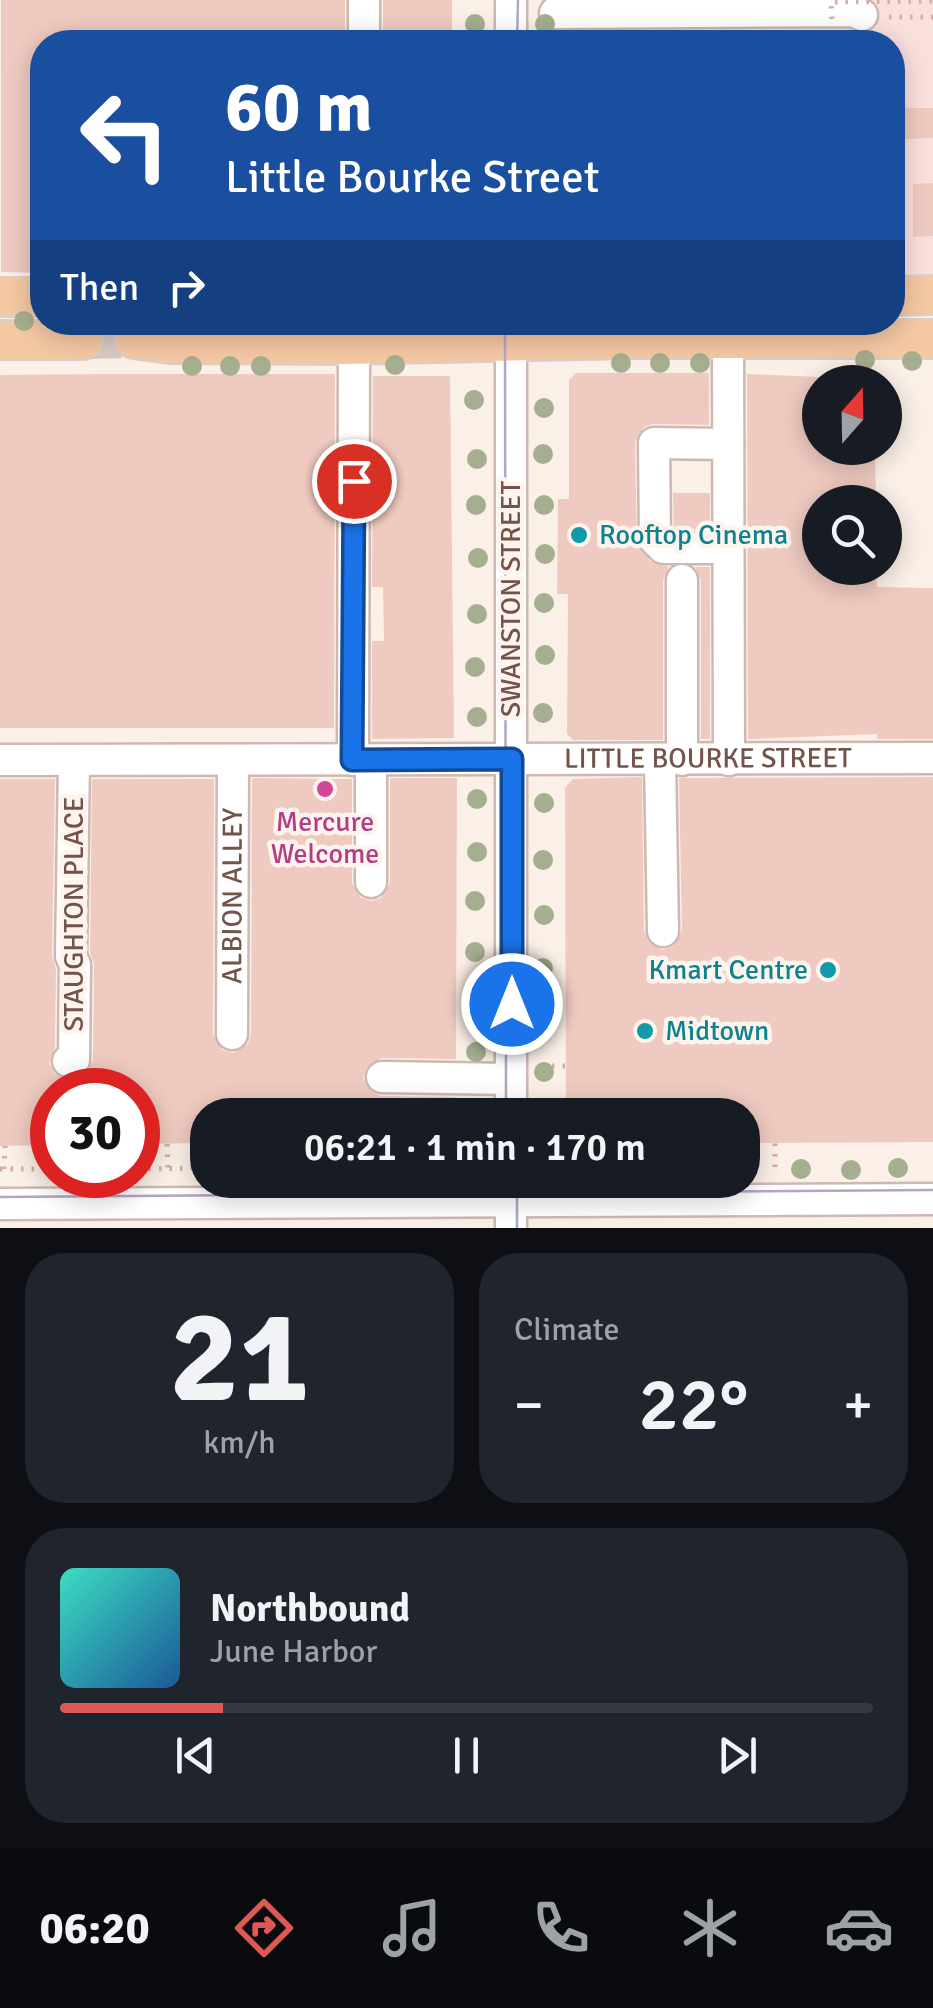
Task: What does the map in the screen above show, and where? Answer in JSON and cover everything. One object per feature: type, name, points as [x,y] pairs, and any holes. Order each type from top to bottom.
[{"type":"main road","points":[[905,284],[933,295]]},
{"type":"main road","points":[[0,297],[30,296]]},
{"type":"main road","points":[[134,340],[170,344],[448,335]]},
{"type":"main road","points":[[684,335],[728,339],[782,335]]},
{"type":"main road","points":[[885,335],[933,339]]},
{"type":"main road","points":[[0,340],[83,340]]},
{"type":"street","points":[[364,0],[364,30]]},
{"type":"street","points":[[511,0],[511,30]]},
{"type":"street","points":[[555,13],[648,6],[853,11],[847,17]]},
{"type":"street","points":[[329,335],[363,339],[362,760],[371,882]]},
{"type":"street","name":"SWANSTON STREET","points":[[512,335],[512,1098]]},
{"type":"street","points":[[728,339],[728,548],[744,596],[730,760]]},
{"type":"street","points":[[728,444],[654,432],[655,540],[663,548],[728,548]]},
{"type":"street","points":[[662,930],[682,580]]},
{"type":"street","name":"LITTLE BOURKE STREET","points":[[0,760],[933,758]]},
{"type":"street","name":"ALBION ALLEY","points":[[232,1034],[233,760]]},
{"type":"street","name":"STAUGHTON PLACE","points":[[68,1061],[74,1060],[74,761]]},
{"type":"street","points":[[382,1077],[512,1078]]},
{"type":"street","points":[[0,1204],[511,1203],[881,1214],[933,1199]]},
{"type":"path","points":[[933,0],[831,2],[847,17],[933,17]]},
{"type":"path","points":[[552,1066],[566,1066]]},
{"type":"path","points":[[775,1167],[776,1143]]},
{"type":"path","points":[[167,1144],[168,1168]]},
{"type":"path","points":[[5,1146],[2,1169],[30,1169]]},
{"type":"path","points":[[160,1168],[190,1168]]},
{"type":"shaded area","points":[[544,0],[933,0],[933,278],[905,278],[905,30],[544,30]]},
{"type":"building","points":[[1,0],[345,0],[345,30],[30,30],[30,273],[1,272]]},
{"type":"building","points":[[383,0],[452,0],[452,30],[383,30]]},
{"type":"building","points":[[905,108],[933,108],[933,138],[905,139]]},
{"type":"building","points":[[933,183],[933,236],[913,237],[913,184]]},
{"type":"building","points":[[576,373],[709,373],[709,425],[653,424],[644,427],[635,442],[637,542],[650,561],[669,567],[663,580],[663,740],[573,740],[567,734],[568,594],[557,594],[558,499],[569,499],[569,380]]},
{"type":"building","points":[[335,374],[334,728],[0,728],[0,375]]},
{"type":"building","points":[[747,374],[802,376],[802,465],[875,465],[876,485],[802,485],[802,585],[933,588],[933,739],[877,739],[877,734],[748,739]]},
{"type":"building","points":[[373,376],[450,376],[454,738],[372,739],[372,641],[384,641],[383,587],[372,587]]},
{"type":"building","points":[[673,493],[710,493],[710,529],[674,529]]},
{"type":"building","points":[[695,567],[710,567],[710,739],[701,739],[701,580]]},
{"type":"building","name":"Kmart Centre","points":[[642,777],[644,931],[648,941],[662,950],[673,946],[682,931],[679,778],[933,777],[933,1142],[760,1143],[760,1098],[566,1098],[565,788],[573,779]]},
{"type":"building","points":[[252,778],[352,779],[352,883],[361,898],[372,901],[381,898],[390,883],[390,778],[457,778],[456,1059],[381,1058],[367,1067],[363,1078],[372,1092],[381,1096],[456,1098],[190,1098],[190,1143],[160,1144],[160,1068],[89,1068],[93,1060],[94,965],[90,952],[92,779],[214,779],[213,1034],[222,1050],[233,1053],[248,1044]]},
{"type":"building","points":[[0,779],[55,779],[55,1047],[49,1063],[51,1068],[30,1068],[30,1145],[0,1146]]},
{"type":"tunnel","points":[[83,340],[134,339]]},
{"type":"tram line","points":[[517,30],[518,0]]},
{"type":"tram line","points":[[505,335],[506,1098]]},
{"type":"tram line","points":[[0,1197],[933,1190]]},
{"type":"tram line","points":[[517,1198],[517,1228]]},
{"type":"place","name":"Rooftop Cinema","points":[[579,535]]},
{"type":"place","name":"Mercure Welcome","points":[[325,789]]},
{"type":"place","name":"Kmart Centre","points":[[828,970]]},
{"type":"place","name":"Midtown","points":[[645,1031]]},
{"type":"route","points":[[354,481],[352,760],[512,759],[512,1004]]}]
